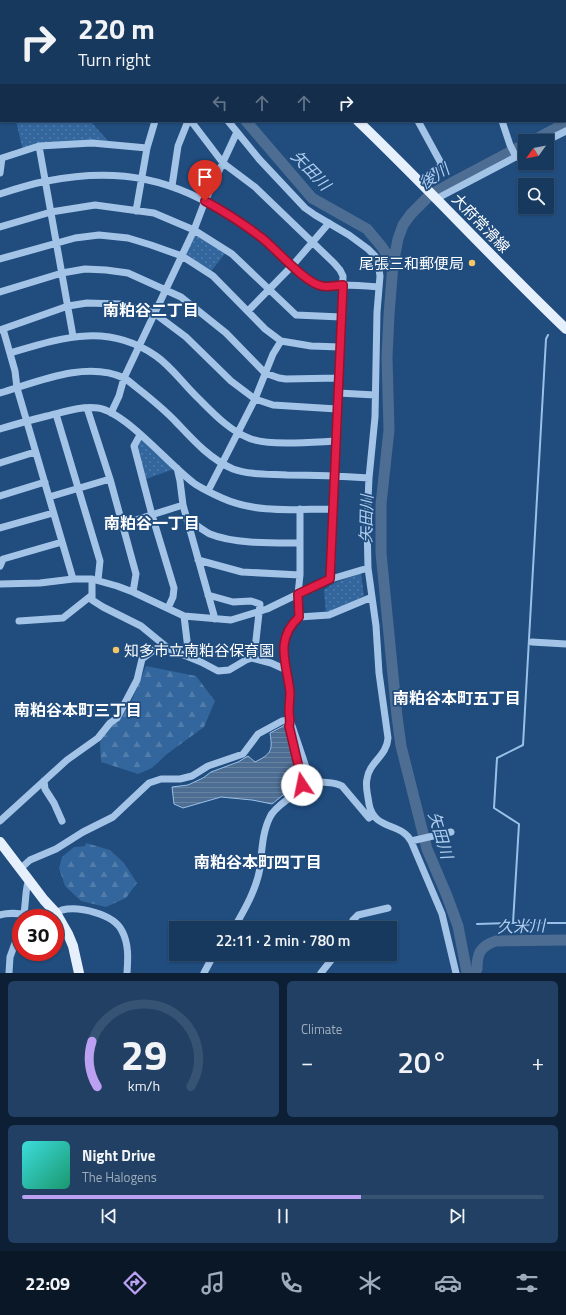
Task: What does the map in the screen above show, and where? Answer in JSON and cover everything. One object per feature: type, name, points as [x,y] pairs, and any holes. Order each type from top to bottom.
[{"type":"main road","name":"大府常滑線","points":[[359,122],[420,181],[537,302],[566,329]]},
{"type":"main road","points":[[0,842],[53,909]]},
{"type":"main road","points":[[64,927],[73,946],[79,973]]},
{"type":"street","points":[[136,211],[147,148],[156,122]]},
{"type":"street","points":[[172,186],[178,146],[188,122]]},
{"type":"street","points":[[193,122],[223,162],[255,187],[313,242],[340,270],[343,276],[330,579]]},
{"type":"street","points":[[229,122],[259,159],[305,208],[349,235],[368,249],[375,256],[378,263],[379,287],[374,435],[368,478],[366,522],[368,568],[376,626],[379,673],[388,738],[386,750],[371,766],[366,779],[369,805],[373,815],[383,824],[404,833],[414,841],[442,914],[456,973]]},
{"type":"street","points":[[419,122],[442,165],[420,181]]},
{"type":"street","points":[[436,199],[516,157],[502,122]]},
{"type":"street","points":[[554,137],[566,131]]},
{"type":"street","points":[[111,413],[124,378],[194,230],[205,201],[237,132]]},
{"type":"street","points":[[0,173],[2,158],[39,146],[92,143],[147,148]]},
{"type":"street","points":[[39,146],[73,336]]},
{"type":"street","points":[[0,194],[45,181],[80,176],[104,174],[141,177],[172,186],[220,209],[262,238],[314,284],[322,287],[343,285],[379,287]]},
{"type":"street","points":[[0,227],[51,212],[95,205],[154,213],[194,230],[232,254],[296,315],[341,317]]},
{"type":"street","points":[[248,311],[292,266],[329,223]]},
{"type":"street","points":[[0,259],[75,238],[95,235],[124,237],[151,244],[182,256],[213,276],[265,330],[281,341],[311,346],[340,347]]},
{"type":"street","points":[[0,292],[62,273],[85,270],[106,270],[128,273],[181,297],[203,313],[226,333],[265,373],[286,379],[339,378]]},
{"type":"street","points":[[73,579],[26,421],[17,388],[15,371],[10,353],[1,329],[68,306],[87,303],[120,304],[154,313],[186,337],[231,382],[255,399],[273,405],[337,409]]},
{"type":"street","points":[[10,353],[73,336],[96,335],[122,340],[156,356],[224,424],[252,440],[268,442],[336,441]]},
{"type":"street","points":[[208,491],[255,399],[273,354],[281,341]]},
{"type":"street","points":[[0,393],[59,374],[87,371],[107,373],[124,378],[153,400],[169,414],[198,445],[222,463],[232,468],[243,472],[260,474],[335,475],[368,478]]},
{"type":"street","points":[[338,393],[375,395]]},
{"type":"street","points":[[0,429],[80,408],[98,408],[111,413],[124,421],[195,484],[223,499],[239,505],[262,510],[333,509]]},
{"type":"street","points":[[87,408],[110,479],[136,574],[133,592]]},
{"type":"street","points":[[56,414],[100,561],[92,600],[141,626],[169,650],[189,657],[218,671],[229,670],[246,660],[254,658],[285,668]]},
{"type":"street","points":[[140,436],[134,446],[152,515],[174,588],[173,597],[168,608]]},
{"type":"street","points":[[0,463],[35,452]]},
{"type":"street","points":[[177,468],[186,518],[215,619]]},
{"type":"street","points":[[49,497],[110,479]]},
{"type":"street","points":[[0,496],[45,482]]},
{"type":"street","points":[[123,524],[183,505]]},
{"type":"street","points":[[299,617],[298,594],[300,575],[300,509]]},
{"type":"street","points":[[0,528],[53,513]]},
{"type":"street","points":[[186,518],[210,534],[230,539],[300,543]]},
{"type":"street","points":[[0,566],[3,560],[62,542]]},
{"type":"street","points":[[198,560],[242,572],[300,575]]},
{"type":"street","points":[[0,584],[36,582],[40,584],[73,579],[95,580],[133,592],[184,616],[231,620],[260,612],[330,579],[368,568]]},
{"type":"street","points":[[19,620],[63,618],[92,595]]},
{"type":"street","points":[[208,595],[233,602],[251,601],[260,604],[254,658]]},
{"type":"street","points":[[238,921],[256,885],[260,869],[263,841],[273,810],[297,791],[302,785],[289,726],[290,693],[283,652],[286,636],[290,626],[299,617],[329,615],[372,597]]},
{"type":"street","points":[[184,616],[189,657]]},
{"type":"street","points":[[532,642],[566,644]]},
{"type":"street","points":[[0,821],[76,753],[98,738],[110,723],[117,718],[137,680],[142,659],[162,644]]},
{"type":"street","points":[[290,720],[311,778],[318,782],[338,784],[369,818],[373,815]]},
{"type":"street","points":[[20,869],[37,857],[56,849],[83,832],[113,817],[149,783],[161,779],[180,779],[192,776],[208,766],[242,754],[258,734],[282,721],[290,720]]},
{"type":"street","points":[[44,781],[45,789],[54,803],[62,821]]},
{"type":"street","points":[[414,841],[451,832]]},
{"type":"street","points":[[25,909],[26,884],[29,880]]},
{"type":"street","points":[[353,921],[358,915],[388,908]]},
{"type":"street","points":[[64,910],[75,909],[91,911],[112,920],[118,925],[122,930],[126,943],[127,973]]},
{"type":"street","points":[[0,915],[8,912],[12,913]]},
{"type":"street","points":[[9,973],[10,957],[12,952]]},
{"type":"street","points":[[205,973],[211,961]]},
{"type":"street","points":[[321,973],[330,961]]},
{"type":"green space","points":[[16,122],[91,122],[111,144],[92,143],[23,151]]},
{"type":"green space","points":[[194,230],[227,251],[209,274],[182,256]]},
{"type":"green space","points":[[140,435],[177,468],[143,480],[134,446]]},
{"type":"green space","points":[[361,573],[364,596],[326,614],[324,590],[334,583]]},
{"type":"green space","points":[[146,666],[196,676],[215,701],[204,727],[167,754],[152,768],[138,774],[101,762],[100,743],[109,723],[131,702]]},
{"type":"green space","points":[[86,843],[110,850],[124,863],[137,883],[126,898],[106,907],[81,901],[65,886],[59,868],[62,857],[74,847],[85,846]]},
{"type":"shaded area","points":[[285,725],[298,781],[272,804],[252,800],[221,797],[183,808],[174,804],[172,787],[188,785],[203,778],[211,772],[238,762],[248,756],[255,762],[265,757],[271,748],[270,733]]},
{"type":"waterway","name":"矢田川","points":[[247,122],[312,198],[367,229],[382,247],[393,264]]},
{"type":"waterway","name":"後川","points":[[545,134],[566,123]]},
{"type":"waterway","name":"矢田川","points":[[467,973],[458,926],[427,849],[401,746],[397,716],[381,553],[381,504],[389,430],[387,357],[389,315],[393,264],[398,239],[403,225],[411,214],[430,195],[518,148]]},
{"type":"waterway","points":[[477,924],[513,923],[519,824],[494,808],[497,758],[523,745],[546,339],[548,335]]},
{"type":"waterway","points":[[513,923],[566,923]]},
{"type":"waterway","name":"久米川","points":[[473,973],[477,969],[480,951],[486,945],[496,941],[566,940]]},
{"type":"place","name":"尾張三和郵便局","points":[[472,263]]},
{"type":"place","name":"知多市立南粕谷保育園","points":[[116,650]]},
{"type":"district","name":"南粕谷二丁目","points":[[151,310]]},
{"type":"district","name":"南粕谷一丁目","points":[[152,523]]},
{"type":"district","name":"南粕谷本町五丁目","points":[[457,698]]},
{"type":"district","name":"南粕谷本町三丁目","points":[[78,710]]},
{"type":"district","name":"南粕谷本町四丁目","points":[[258,862]]},
{"type":"route","points":[[205,201],[220,209],[262,238],[314,284],[322,287],[343,285],[330,579],[298,594],[299,617],[290,626],[286,636],[283,652],[290,693],[289,726],[302,785]]}]
